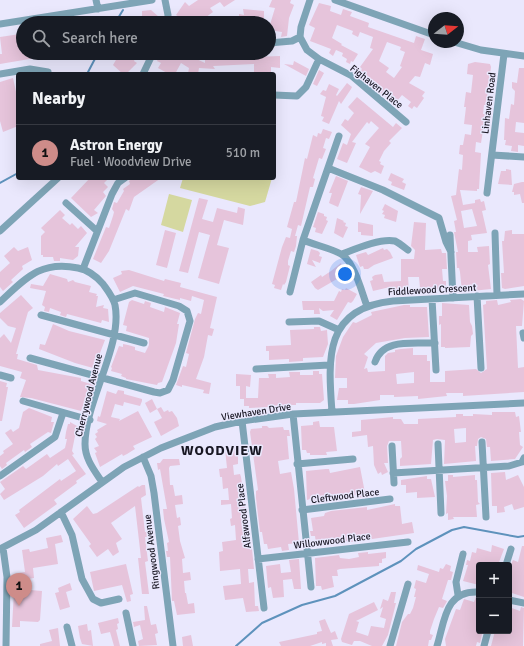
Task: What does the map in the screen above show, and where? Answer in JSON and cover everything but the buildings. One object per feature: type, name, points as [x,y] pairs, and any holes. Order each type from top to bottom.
[{"type":"street","points":[[96,0],[98,9]]},
{"type":"street","points":[[52,16],[152,0]]},
{"type":"street","points":[[165,0],[168,10],[168,16]]},
{"type":"street","points":[[276,43],[288,42],[300,37],[301,27],[310,0]]},
{"type":"street","points":[[335,0],[428,33]]},
{"type":"street","points":[[0,24],[16,22]]},
{"type":"street","name":"Fighaven Place","points":[[300,37],[311,54],[352,76],[406,122]]},
{"type":"street","points":[[464,45],[481,50],[524,56]]},
{"type":"street","name":"Linhaven Road","points":[[487,193],[504,54]]},
{"type":"street","points":[[276,94],[297,96],[306,87],[319,59]]},
{"type":"street","points":[[144,72],[150,60]]},
{"type":"street","points":[[0,74],[30,69],[48,72]]},
{"type":"street","points":[[290,292],[303,240],[339,136]]},
{"type":"street","points":[[492,155],[524,158]]},
{"type":"street","points":[[328,168],[383,190],[439,218],[446,242],[451,252]]},
{"type":"street","points":[[0,231],[56,180]]},
{"type":"street","points":[[83,269],[116,187],[123,180]]},
{"type":"street","points":[[66,204],[97,232]]},
{"type":"street","points":[[495,233],[497,295]]},
{"type":"street","points":[[450,235],[453,298]]},
{"type":"street","points":[[303,240],[342,254],[347,259],[353,269],[368,306]]},
{"type":"street","points":[[342,254],[356,248],[385,242],[395,242],[408,250]]},
{"type":"street","points":[[0,302],[30,275],[48,267],[61,265],[83,269],[101,282],[114,300],[131,294],[141,295],[184,308],[189,314],[190,321],[173,380],[168,390],[160,393],[30,358]]},
{"type":"street","name":"Fiddlewood Crescent","points":[[332,412],[329,365],[331,348],[339,330],[354,314],[368,306],[380,302],[524,294]]},
{"type":"street","points":[[477,296],[481,368]]},
{"type":"street","points":[[432,299],[436,370]]},
{"type":"street","name":"Cherrywood Avenue","points":[[102,482],[93,468],[86,452],[86,438],[114,334],[116,314],[114,300]]},
{"type":"street","points":[[41,315],[144,343]]},
{"type":"street","points":[[289,322],[319,321],[339,330]]},
{"type":"street","points":[[375,362],[378,354],[385,347],[390,345],[434,343]]},
{"type":"street","points":[[256,369],[329,365]]},
{"type":"street","points":[[0,375],[11,378]]},
{"type":"street","points":[[23,401],[90,420]]},
{"type":"street","name":"Viewhaven Drive","points":[[2,549],[31,533],[102,482],[144,457],[198,433],[242,421],[293,414],[524,403]]},
{"type":"street","points":[[0,476],[55,437],[63,413]]},
{"type":"street","points":[[293,414],[311,587]]},
{"type":"street","name":"Alfawood Place","points":[[242,421],[264,608]]},
{"type":"street","points":[[482,442],[486,517]]},
{"type":"street","points":[[438,444],[441,513]]},
{"type":"street","points":[[392,446],[394,483]]},
{"type":"street","name":"Ringwood Avenue","points":[[144,457],[151,476],[154,493],[173,646]]},
{"type":"street","points":[[297,464],[353,459]]},
{"type":"street","points":[[394,473],[513,466],[523,462]]},
{"type":"street","name":"Cleftwood Place","points":[[302,510],[390,499]]},
{"type":"street","points":[[61,512],[72,535],[82,579],[93,599],[101,603],[119,599]]},
{"type":"street","name":"Willowwood Place","points":[[258,559],[408,542]]},
{"type":"street","points":[[2,549],[7,577],[6,646]]},
{"type":"street","points":[[507,562],[511,549]]},
{"type":"street","points":[[458,595],[456,582],[463,554]]},
{"type":"street","points":[[390,646],[408,584]]},
{"type":"street","points":[[437,646],[450,604],[458,595],[466,592],[476,592]]},
{"type":"street","points":[[512,601],[524,604]]},
{"type":"street","points":[[126,613],[133,646]]},
{"type":"street","points":[[68,627],[72,646]]},
{"type":"street","points":[[484,646],[487,634]]},
{"type":"green space","points":[[182,180],[271,180],[265,202],[250,206],[180,188]]},
{"type":"green space","points":[[169,194],[192,200],[183,232],[161,225]]},
{"type":"waterway","points":[[119,16],[123,10]]},
{"type":"waterway","points":[[88,72],[94,60]]},
{"type":"waterway","points":[[0,183],[16,174]]},
{"type":"waterway","points":[[236,646],[262,623],[302,605],[335,596],[401,561],[416,549],[452,530],[464,527],[518,537],[524,536]]},
{"type":"place","name":"Astron Energy","points":[[19,606]]},
{"type":"district","name":"WOODVIEW","points":[[222,450]]}]
